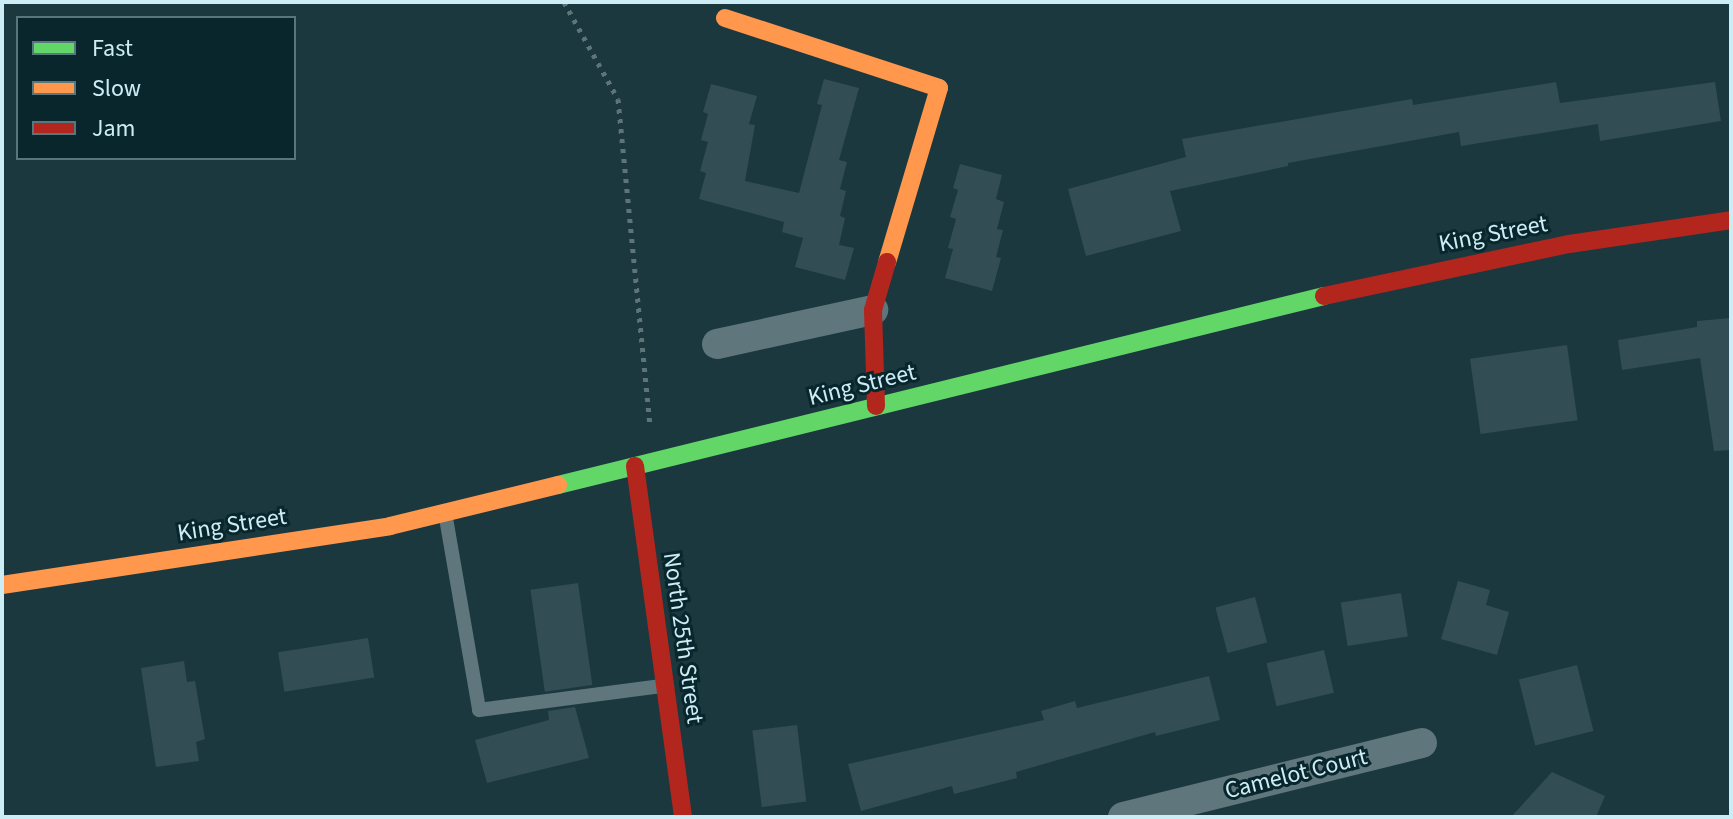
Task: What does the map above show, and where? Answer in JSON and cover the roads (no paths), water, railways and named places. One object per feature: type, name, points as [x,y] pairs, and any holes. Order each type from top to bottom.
[{"type":"street","points":[[725,18],[939,88],[873,310],[876,406]]},
{"type":"street","name":"King Street","points":[[2,585],[390,526],[1405,276],[1569,244],[1731,220]]},
{"type":"street","points":[[717,344],[873,310]]},
{"type":"street","name":"North 25th Street","points":[[644,464],[665,685],[683,817]]},
{"type":"street","name":"Camelot Court","points":[[1123,817],[1422,743]]},
{"type":"lane","points":[[445,513],[479,710],[665,685]]}]
